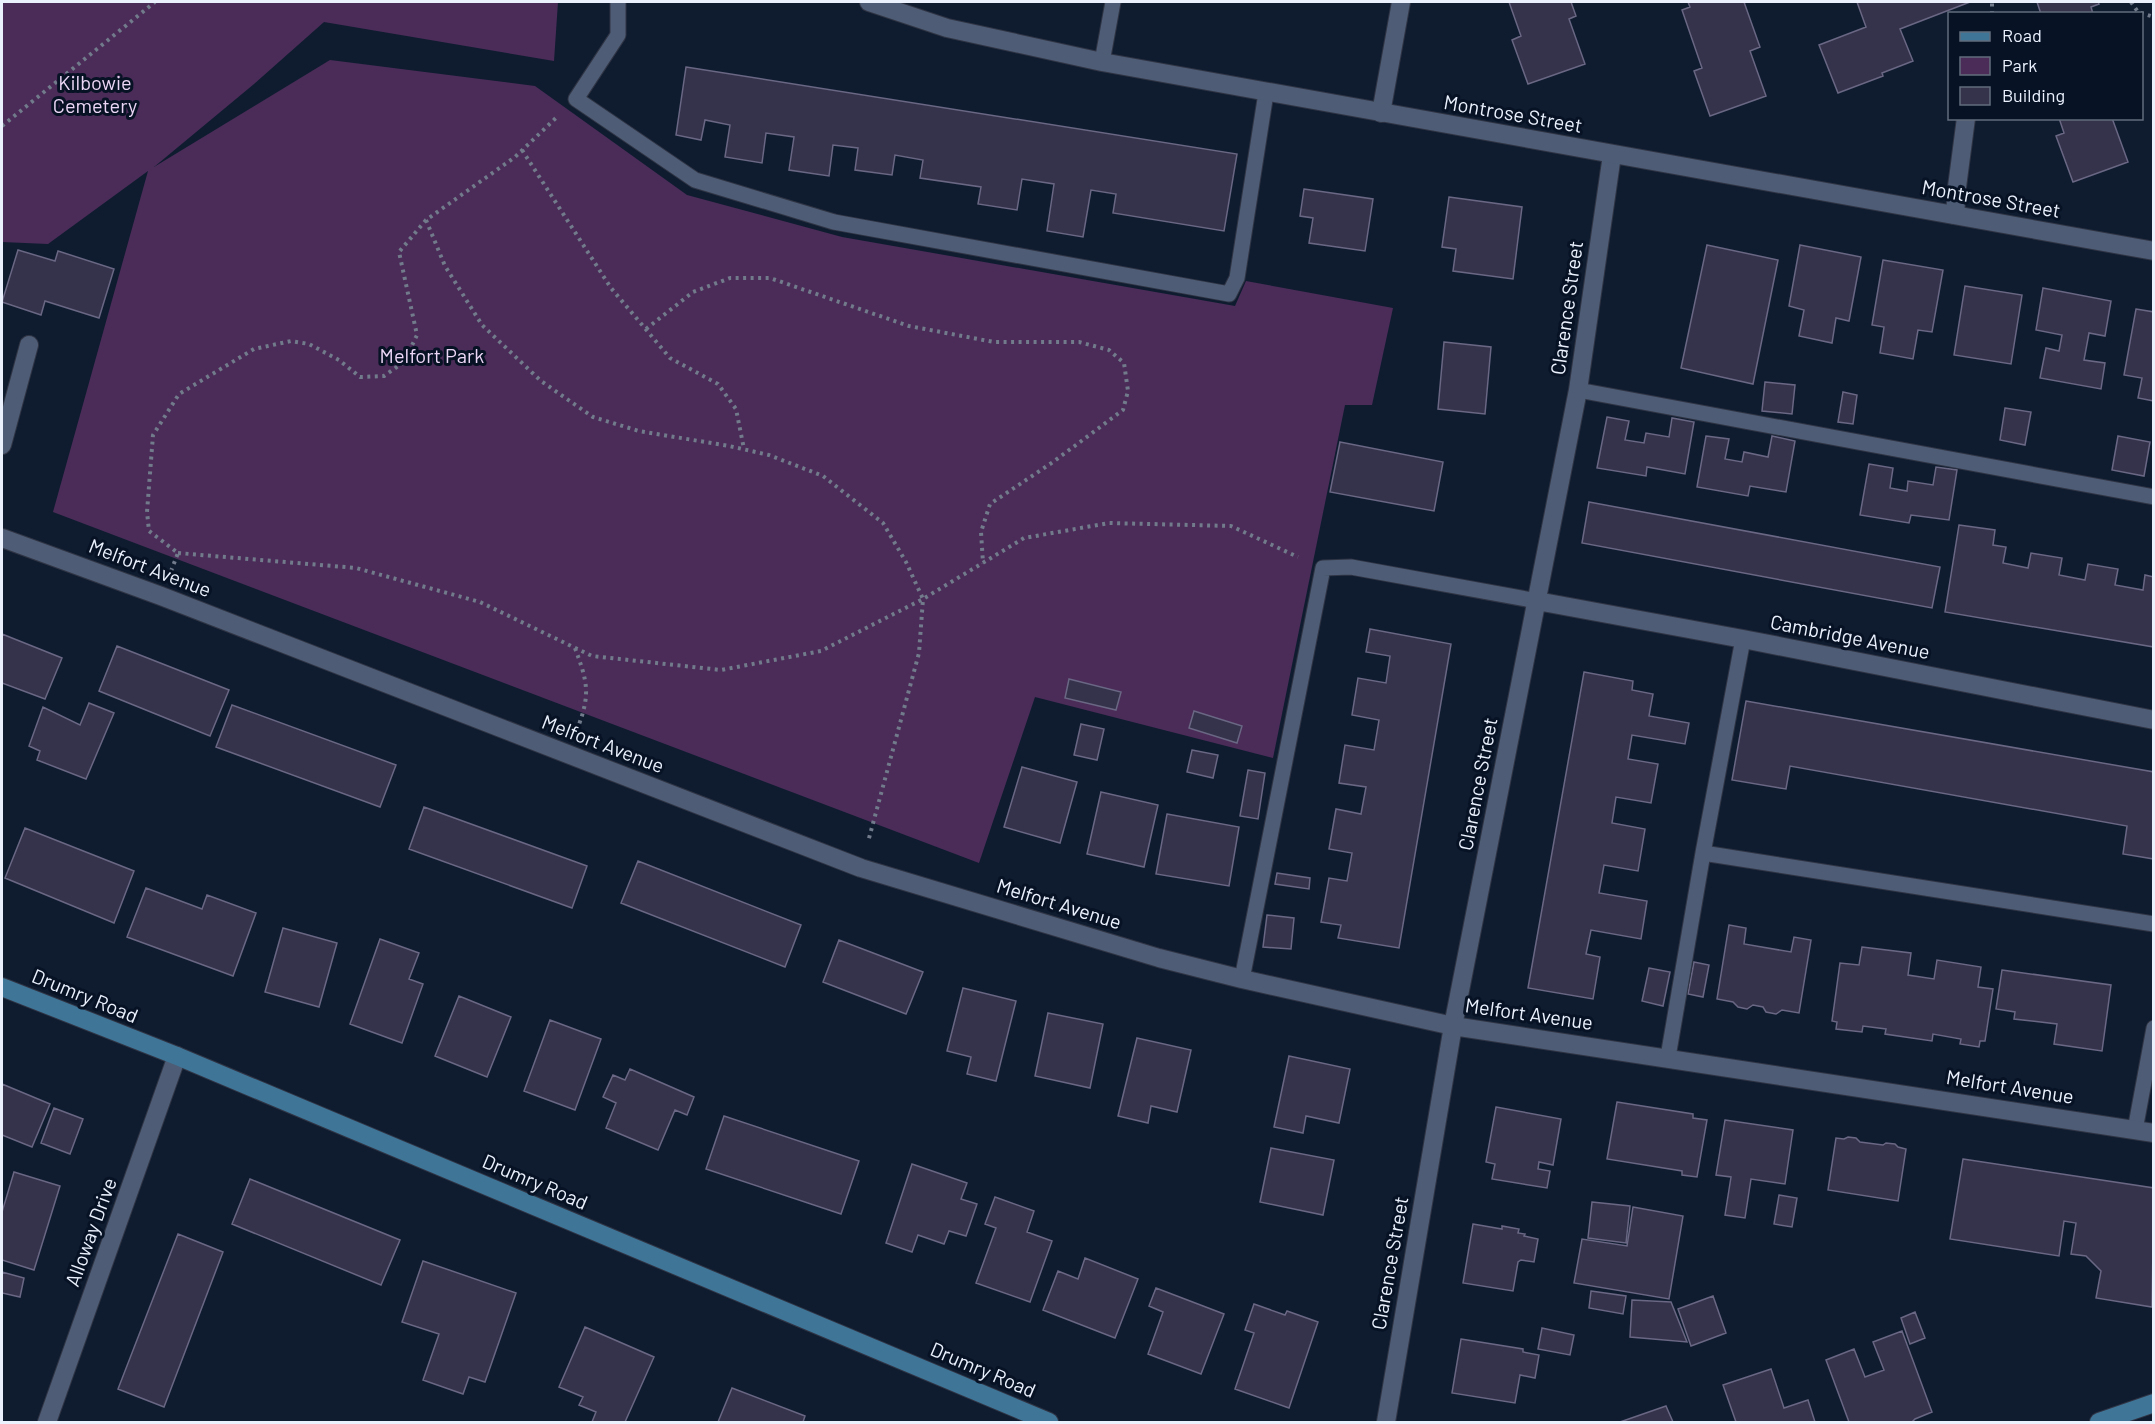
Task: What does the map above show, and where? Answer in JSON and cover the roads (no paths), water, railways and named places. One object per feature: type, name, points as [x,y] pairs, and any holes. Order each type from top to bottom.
[{"type":"main road","name":"Drumry Road","points":[[2,987],[177,1056],[1049,1422]]},
{"type":"main road","points":[[2099,1422],[2154,1403]]},
{"type":"street","name":"Montrose Street","points":[[869,2],[946,28],[1102,63],[2154,251]]},
{"type":"street","points":[[1381,113],[1401,2]]},
{"type":"street","points":[[1955,215],[1966,120]]},
{"type":"street","name":"Clarence Street","points":[[1386,1422],[1453,1026],[1578,390],[1612,155]]},
{"type":"street","points":[[2,445],[29,345]]},
{"type":"street","name":"Melfort Avenue","points":[[2,538],[161,596],[861,868],[1159,958],[1453,1026],[2154,1133]]},
{"type":"street","name":"Cambridge Avenue","points":[[1537,601],[2154,720]]},
{"type":"street","name":"Alloway Drive","points":[[47,1422],[177,1056]]},
{"type":"lane","points":[[618,2],[618,35],[576,99],[695,180],[823,219],[1229,294],[1237,278],[1266,93]]},
{"type":"lane","points":[[1102,63],[1113,2]]},
{"type":"lane","points":[[1578,390],[2154,497]]},
{"type":"lane","points":[[1242,979],[1323,568],[1351,567],[1537,601]]},
{"type":"lane","points":[[1668,1057],[1743,639]]},
{"type":"lane","points":[[1703,853],[2154,924]]},
{"type":"lane","points":[[2135,1130],[2154,1028]]},
{"type":"park label","name":"Kilbowie Cemetery","points":[[95,94]]},
{"type":"park label","name":"Melfort Park","points":[[432,356]]}]
